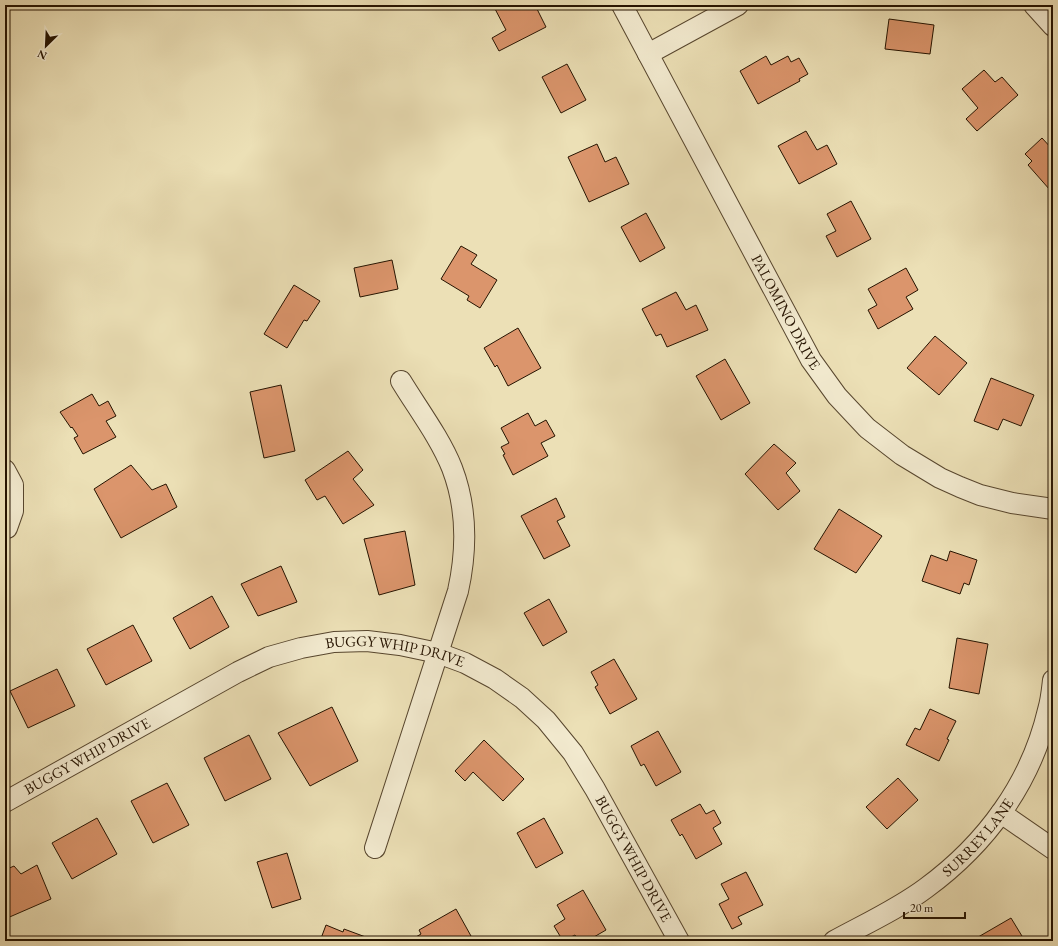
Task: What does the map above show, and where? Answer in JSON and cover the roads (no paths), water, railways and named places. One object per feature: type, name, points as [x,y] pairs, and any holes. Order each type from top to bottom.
[{"type":"street","name":"PALOMINO DRIVE","points":[[622,5],[812,360],[837,396],[873,433],[902,455],[940,478],[980,495],[1012,503],[1053,510]]},
{"type":"street","points":[[648,54],[738,5]]},
{"type":"street","points":[[1034,5],[1053,26]]},
{"type":"street","points":[[375,848],[458,591],[462,575],[465,548],[464,521],[460,494],[452,468],[440,443],[401,381]]},
{"type":"street","points":[[5,470],[13,485],[13,511],[7,528]]},
{"type":"street","name":"BUGGY WHIP DRIVE","points":[[5,802],[238,672],[269,657],[301,648],[341,642],[367,641],[438,653],[465,663],[495,679],[522,698],[546,720],[573,753],[595,789],[679,941]]},
{"type":"street","name":"SURREY LANE","points":[[834,941],[905,902],[932,884],[976,844],[1007,806],[1036,750],[1049,709],[1053,680]]},
{"type":"street","points":[[1001,813],[1053,849]]}]
